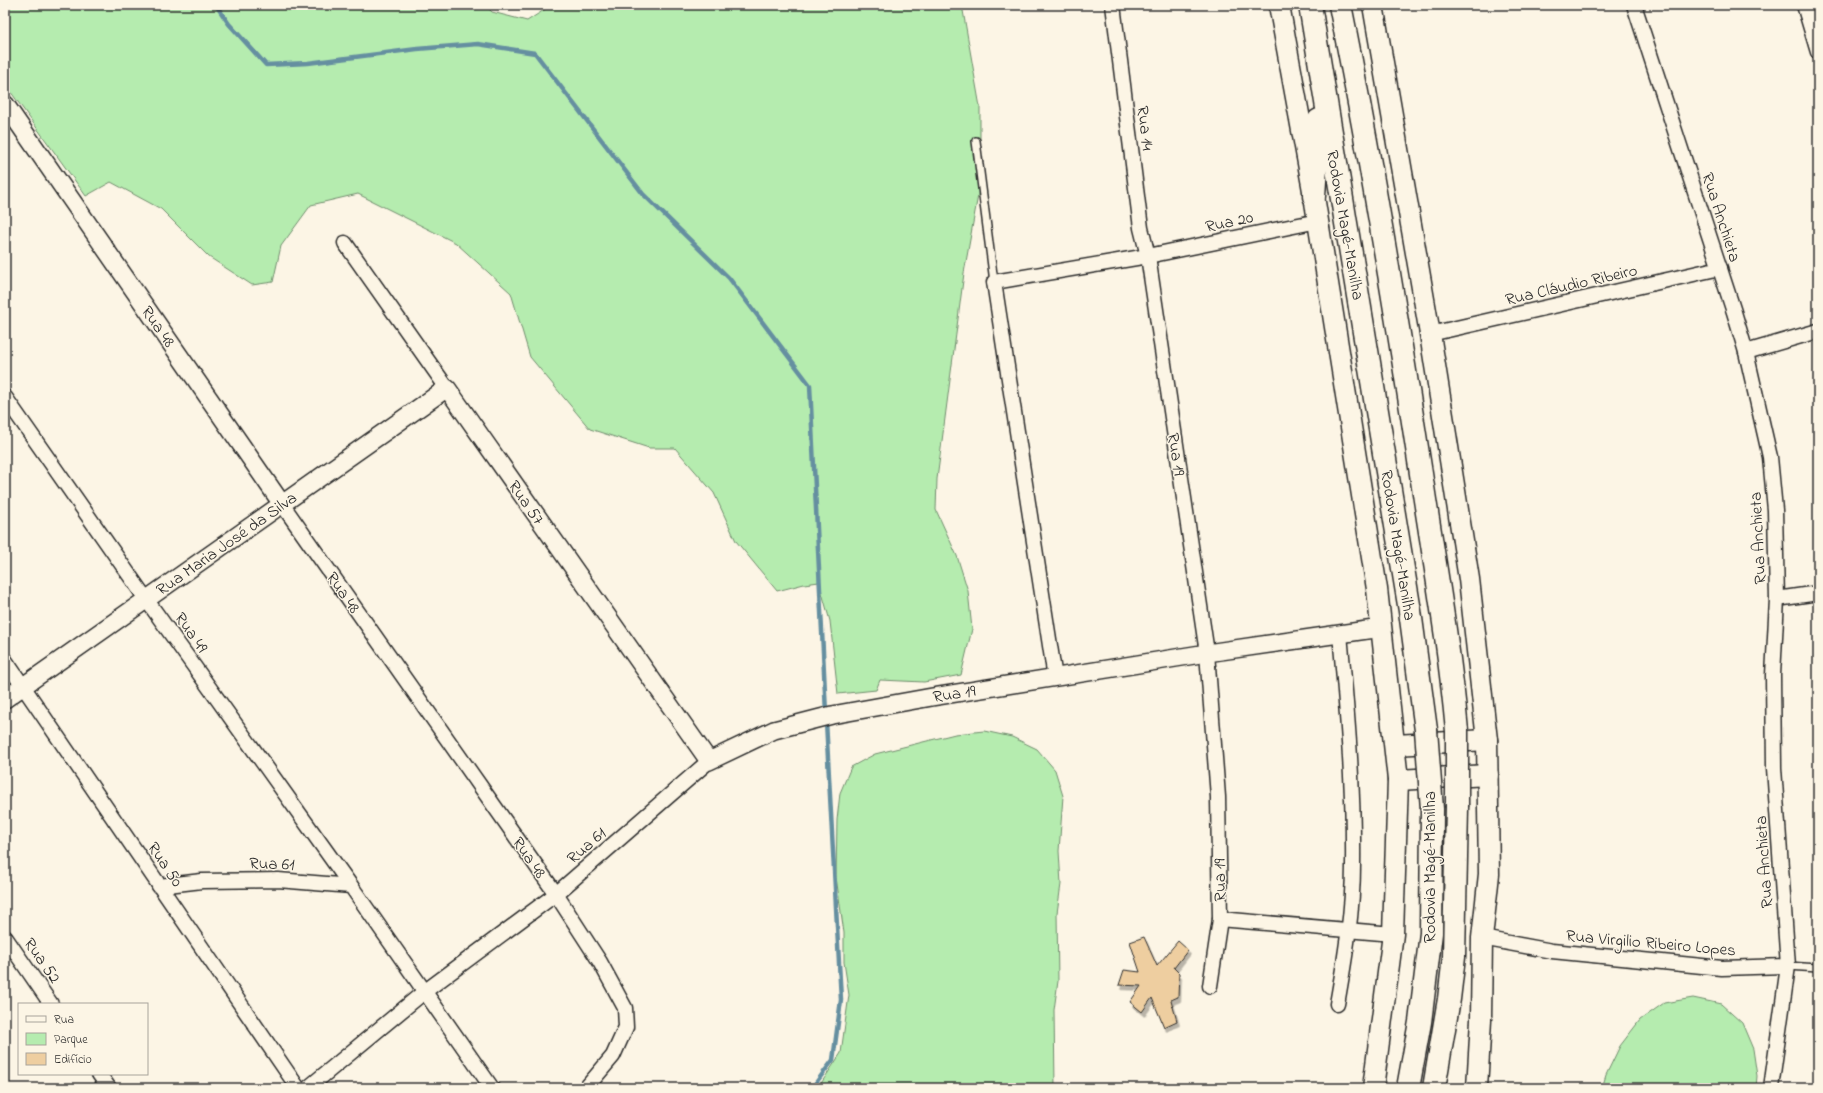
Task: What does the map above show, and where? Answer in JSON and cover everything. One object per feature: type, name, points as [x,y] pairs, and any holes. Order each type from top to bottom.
[{"type":"highway","name":"Rodovia Magé-Manilha","points":[[1310,5],[1410,611],[1426,730],[1432,809],[1431,933],[1420,1022],[1410,1081]]},
{"type":"highway","name":"Rodovia Magé-Manilha","points":[[1340,5],[1357,90],[1402,347],[1441,605],[1457,731],[1454,957],[1435,1083]]},
{"type":"highway","points":[[1314,196],[1321,79]]},
{"type":"main road","points":[[1279,5],[1314,196],[1375,581],[1395,745],[1398,780],[1393,934],[1373,1088]]},
{"type":"main road","points":[[1372,5],[1430,334],[1469,579],[1488,740],[1489,874],[1482,938],[1477,1087]]},
{"type":"main road","points":[[1395,745],[1488,740]]},
{"type":"main road","points":[[1398,780],[1488,775]]},
{"type":"street","name":"Rua 14","points":[[1113,5],[1141,228],[1148,256]]},
{"type":"street","name":"Rua Anchieta","points":[[1634,5],[1746,352],[1770,457],[1775,510],[1777,599],[1773,674],[1774,768],[1788,966],[1771,1088]]},
{"type":"street","points":[[1804,5],[1818,52]]},
{"type":"street","name":"Rua 48","points":[[5,104],[282,504],[556,894],[600,962],[625,1008],[626,1027],[613,1056],[586,1088]]},
{"type":"street","name":"Rua 20","points":[[994,282],[1148,256],[1318,221]]},
{"type":"street","name":"Rua 57","points":[[345,243],[709,761]]},
{"type":"street","name":"Rua 19","points":[[1148,256],[1207,653],[1218,797],[1220,919],[1210,986]]},
{"type":"street","name":"Rua Cláudio Ribeiro","points":[[1430,334],[1720,268]]},
{"type":"street","points":[[994,282],[1054,678]]},
{"type":"street","points":[[1746,352],[1818,331]]},
{"type":"street","name":"Rua Maria José da Silva","points":[[5,699],[447,388]]},
{"type":"street","name":"Rua 49","points":[[5,397],[146,599],[351,886]]},
{"type":"street","points":[[1777,599],[1818,592]]},
{"type":"street","name":"Rua 19","points":[[709,761],[774,730],[832,715],[932,697],[1207,653],[1381,628]]},
{"type":"street","points":[[1337,1004],[1348,931],[1353,866],[1351,782],[1340,634]]},
{"type":"street","name":"Rua 50","points":[[5,660],[298,1088]]},
{"type":"street","name":"Rua 61","points":[[308,1088],[424,992],[556,894],[709,761]]},
{"type":"street","name":"Rua 61","points":[[160,886],[202,881],[278,880],[351,886]]},
{"type":"street","points":[[351,886],[492,1088]]},
{"type":"street","points":[[1220,919],[1393,934]]},
{"type":"street","name":"Rua 52","points":[[5,937],[50,1003]]},
{"type":"street","name":"Rua Virgilio Ribeiro Lopes","points":[[1482,938],[1552,951],[1722,968],[1788,966]]},
{"type":"street","points":[[100,1075],[109,1088]]},
{"type":"lane","points":[[976,141],[994,282]]},
{"type":"lane","name":"Rua Virgilio Ribeiro Lopes","points":[[1788,966],[1818,968]]},
{"type":"green space","points":[[5,5],[295,5],[300,8],[302,5],[485,5],[492,12],[527,21],[552,5],[962,5],[980,107],[980,184],[964,273],[937,479],[936,510],[957,556],[968,591],[972,629],[961,675],[924,682],[880,680],[876,690],[838,694],[830,621],[819,582],[777,591],[736,541],[714,493],[675,448],[649,448],[590,429],[530,357],[511,293],[456,243],[358,194],[311,205],[281,246],[273,282],[252,285],[209,257],[161,209],[111,182],[86,196],[5,84]]},
{"type":"green space","points":[[984,731],[1012,737],[1037,749],[1055,770],[1063,796],[1059,851],[1061,884],[1057,913],[1058,981],[1054,1010],[1055,1088],[818,1088],[841,1053],[849,995],[844,962],[844,933],[836,877],[837,820],[840,793],[851,767],[875,754],[955,734]]},
{"type":"green space","points":[[1693,998],[1721,1004],[1742,1023],[1753,1049],[1757,1076],[1756,1088],[1602,1088],[1606,1075],[1620,1046],[1640,1020],[1664,1003]]},
{"type":"building","points":[[1144,937],[1157,966],[1178,941],[1188,950],[1174,968],[1179,973],[1178,997],[1171,1000],[1177,1021],[1164,1027],[1152,998],[1142,1012],[1130,1002],[1141,986],[1119,985],[1124,970],[1140,972],[1130,942]]},
{"type":"waterway","points":[[216,5],[229,24],[266,65],[308,63],[417,49],[478,44],[535,53],[643,194],[729,278],[810,385],[826,713]]},
{"type":"waterway","points":[[812,1088],[833,1060],[841,1000],[826,721]]}]
